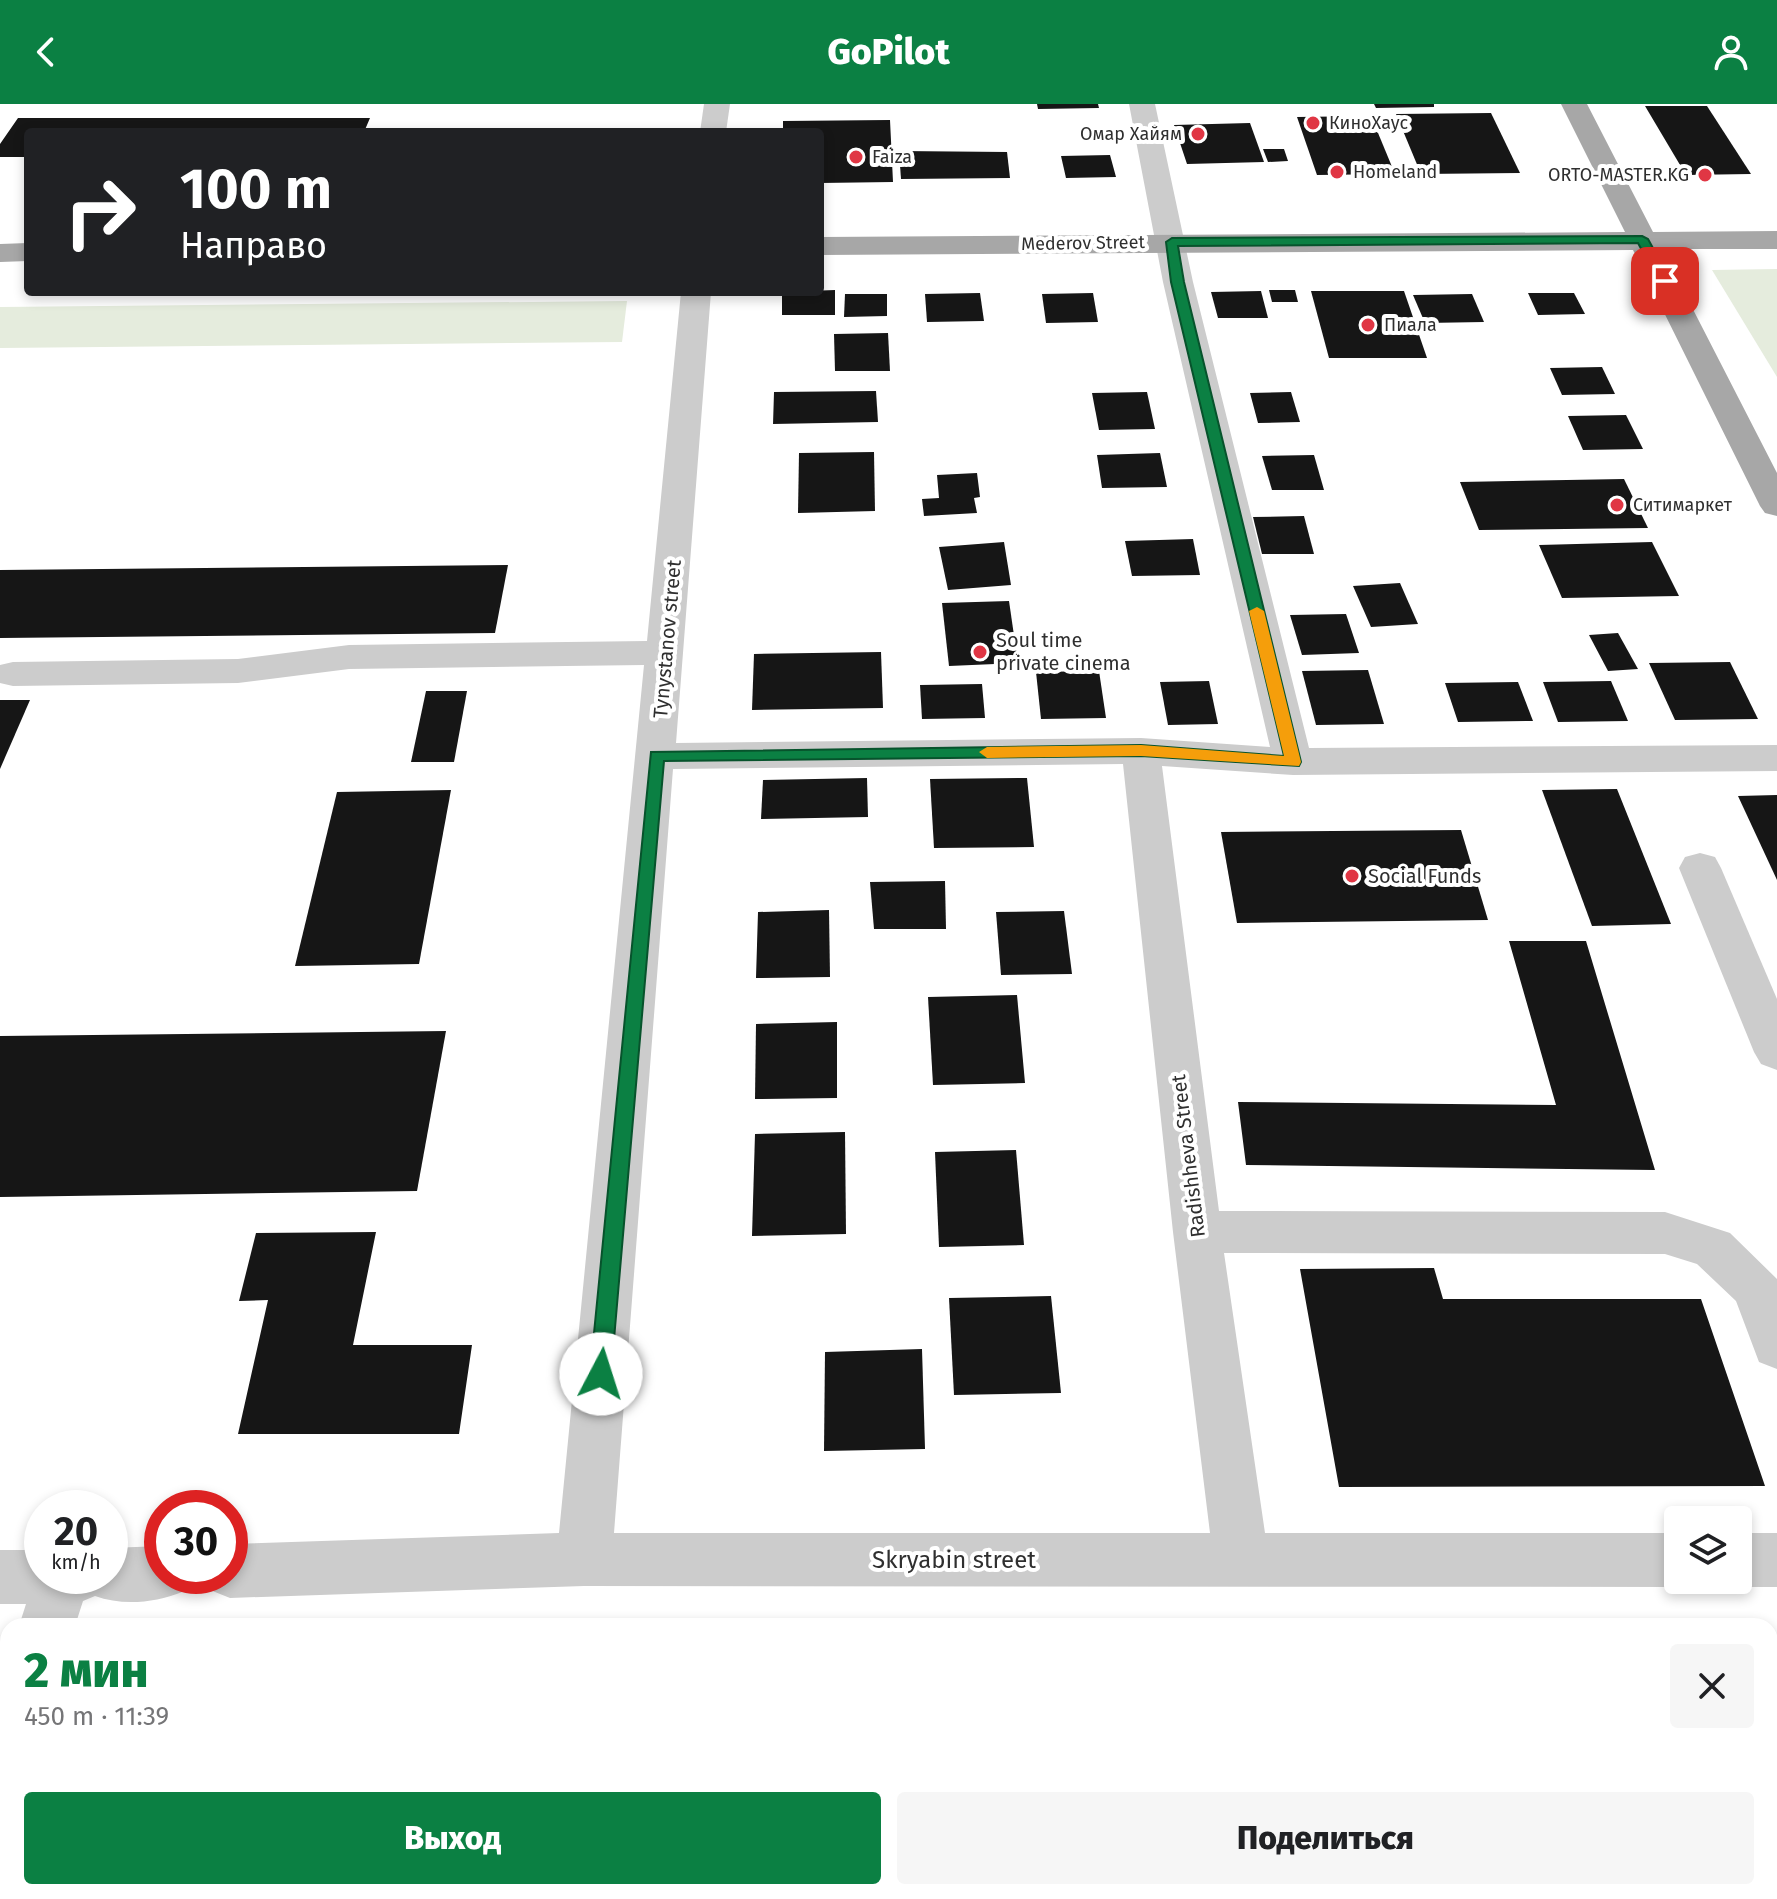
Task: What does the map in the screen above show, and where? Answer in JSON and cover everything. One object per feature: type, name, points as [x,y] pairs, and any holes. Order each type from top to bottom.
[{"type":"main road","points":[[1574,104],[1777,506]]},
{"type":"main road","name":"Mederov Street","points":[[824,246],[1777,240]]},
{"type":"main road","points":[[0,253],[24,252]]},
{"type":"street","points":[[714,128],[717,104]]},
{"type":"street","points":[[1142,104],[1178,282],[1293,762]]},
{"type":"street","name":"Tynystanov street","points":[[584,1559],[696,296]]},
{"type":"street","points":[[13,674],[238,671],[349,657],[666,653]]},
{"type":"street","points":[[657,756],[1141,751],[1293,762],[1777,758]]},
{"type":"street","name":"Radishheva Street","points":[[1141,751],[1197,1232],[1241,1561]]},
{"type":"street","points":[[1700,868],[1777,1052]]},
{"type":"street","points":[[1197,1232],[1665,1233],[1713,1248],[1757,1289],[1777,1346]]},
{"type":"street","name":"Skryabin street","points":[[248,1570],[584,1559],[1664,1560]]},
{"type":"street","points":[[1752,1560],[1777,1560]]},
{"type":"street","points":[[0,1577],[24,1577]]},
{"type":"street","points":[[49,1618],[57,1594]]},
{"type":"green space","points":[[1777,269],[1777,377],[1712,270]]},
{"type":"green space","points":[[627,301],[622,342],[0,348],[0,307]]},
{"type":"building","points":[[1037,104],[1098,104],[1099,108],[1038,109]]},
{"type":"building","points":[[1374,104],[1434,104],[1434,107],[1376,108]]},
{"type":"building","points":[[1645,106],[1707,106],[1751,174],[1686,175]]},
{"type":"building","points":[[1491,113],[1520,173],[1421,174],[1396,114]]},
{"type":"building","points":[[1371,116],[1395,174],[1317,175],[1297,117]]},
{"type":"building","points":[[18,118],[370,118],[366,128],[24,128],[24,157],[0,157],[0,144]]},
{"type":"building","name":"Faiza","points":[[890,120],[893,182],[824,183],[824,128],[783,128],[783,121]]},
{"type":"building","points":[[1250,123],[1264,162],[1187,164],[1174,125]]},
{"type":"building","points":[[1263,149],[1284,149],[1288,161],[1268,162]]},
{"type":"building","points":[[899,151],[1007,152],[1010,178],[901,179]]},
{"type":"building","points":[[1110,155],[1116,177],[1066,178],[1061,156]]},
{"type":"building","points":[[824,290],[835,290],[835,315],[782,315],[782,296],[824,296]]},
{"type":"building","points":[[1269,290],[1295,290],[1298,302],[1272,302]]},
{"type":"building","points":[[1261,291],[1268,318],[1218,318],[1211,292]]},
{"type":"building","name":"Пиала","points":[[1311,291],[1404,291],[1427,358],[1329,358]]},
{"type":"building","points":[[980,293],[984,321],[927,322],[925,294]]},
{"type":"building","points":[[1093,293],[1098,322],[1046,323],[1042,294]]},
{"type":"building","points":[[1528,293],[1574,293],[1585,314],[1538,315]]},
{"type":"building","points":[[845,294],[887,294],[887,316],[844,317]]},
{"type":"building","points":[[1472,294],[1484,322],[1425,323],[1413,295]]},
{"type":"building","points":[[888,333],[890,371],[835,371],[834,334]]},
{"type":"building","points":[[1602,367],[1615,394],[1562,395],[1550,368]]},
{"type":"building","points":[[876,391],[878,422],[773,424],[774,392]]},
{"type":"building","points":[[1147,392],[1155,429],[1099,430],[1092,393]]},
{"type":"building","points":[[1291,392],[1300,422],[1258,423],[1250,393]]},
{"type":"building","points":[[1626,415],[1643,449],[1583,450],[1568,416]]},
{"type":"building","points":[[874,452],[875,511],[798,513],[799,453]]},
{"type":"building","points":[[1160,453],[1167,487],[1102,488],[1097,455]]},
{"type":"building","points":[[1314,455],[1324,490],[1272,490],[1262,456]]},
{"type":"building","points":[[977,473],[980,497],[974,498],[977,513],[924,516],[922,499],[939,498],[937,475]]},
{"type":"building","points":[[1624,479],[1648,528],[1479,530],[1460,482]]},
{"type":"building","points":[[1304,516],[1314,554],[1262,554],[1253,517]]},
{"type":"building","points":[[1193,539],[1200,575],[1132,576],[1125,541]]},
{"type":"building","points":[[1004,542],[1011,585],[948,590],[939,547]]},
{"type":"building","points":[[1652,542],[1679,596],[1562,598],[1539,545]]},
{"type":"building","points":[[508,565],[495,633],[0,638],[0,570]]},
{"type":"building","points":[[1400,583],[1418,624],[1371,627],[1353,586]]},
{"type":"building","points":[[1009,601],[1018,663],[949,666],[942,603]]},
{"type":"building","points":[[1346,614],[1359,653],[1302,655],[1290,615]]},
{"type":"building","points":[[1618,633],[1638,669],[1608,671],[1589,635]]},
{"type":"building","points":[[881,652],[883,708],[752,710],[754,654]]},
{"type":"building","points":[[1730,662],[1758,719],[1675,720],[1649,663]]},
{"type":"building","points":[[1368,670],[1384,724],[1316,725],[1302,671]]},
{"type":"building","points":[[1099,671],[1106,718],[1041,719],[1036,672]]},
{"type":"building","points":[[1209,681],[1218,724],[1168,725],[1160,682]]},
{"type":"building","points":[[1611,681],[1628,721],[1558,722],[1543,682]]},
{"type":"building","points":[[1518,682],[1533,721],[1458,722],[1445,683]]},
{"type":"building","points":[[982,684],[985,718],[922,719],[920,685]]},
{"type":"building","points":[[426,691],[467,691],[454,762],[411,762]]},
{"type":"building","points":[[0,700],[30,700],[0,769]]},
{"type":"building","points":[[867,778],[868,817],[761,819],[763,780]]},
{"type":"building","points":[[1027,778],[1034,847],[934,848],[930,779]]},
{"type":"building","points":[[1617,789],[1671,924],[1592,926],[1542,790]]},
{"type":"building","points":[[451,790],[419,964],[295,966],[337,792]]},
{"type":"building","points":[[1777,795],[1777,880],[1738,796]]},
{"type":"building","name":"Social Funds","points":[[1461,830],[1488,920],[1237,923],[1221,832]]},
{"type":"building","points":[[945,881],[946,929],[874,929],[870,882]]},
{"type":"building","points":[[829,910],[830,977],[756,978],[758,912]]},
{"type":"building","points":[[1064,911],[1072,974],[1001,975],[996,912]]},
{"type":"building","points":[[1509,941],[1586,941],[1655,1170],[1246,1165],[1238,1102],[1556,1105]]},
{"type":"building","points":[[1017,995],[1025,1083],[933,1085],[928,997]]},
{"type":"building","points":[[837,1022],[837,1098],[755,1099],[756,1024]]},
{"type":"building","points":[[446,1031],[417,1191],[0,1197],[0,1036]]},
{"type":"building","points":[[845,1132],[846,1234],[752,1236],[755,1134]]},
{"type":"building","points":[[1016,1150],[1024,1245],[939,1247],[935,1152]]},
{"type":"building","points":[[376,1232],[353,1345],[472,1345],[459,1434],[238,1434],[268,1300],[239,1301],[256,1233]]},
{"type":"building","points":[[1434,1268],[1443,1299],[1701,1299],[1765,1486],[1339,1487],[1300,1269]]},
{"type":"building","points":[[1051,1296],[1061,1393],[954,1395],[949,1298]]},
{"type":"building","points":[[922,1349],[925,1449],[824,1451],[825,1352]]},
{"type":"slow traffic","points":[[987,752],[1141,751],[1293,762],[1257,611]]},
{"type":"place","name":"КиноХаус","points":[[1313,123]]},
{"type":"place","name":"Омар Хайям","points":[[1198,134]]},
{"type":"place","name":"Faiza","points":[[856,157]]},
{"type":"place","name":"Homeland","points":[[1337,172]]},
{"type":"place","name":"ORTO-MASTER.KG","points":[[1705,175]]},
{"type":"place","name":"Пиала","points":[[1368,325]]},
{"type":"place","name":"Ситимаркет","points":[[1617,505]]},
{"type":"place","name":"Soul time private cinema","points":[[980,652]]},
{"type":"place","name":"Social Funds","points":[[1352,876]]},
{"type":"route","points":[[601,1374],[657,756],[1141,751],[1293,762],[1178,282],[1172,242],[1642,239],[1665,281]]}]
